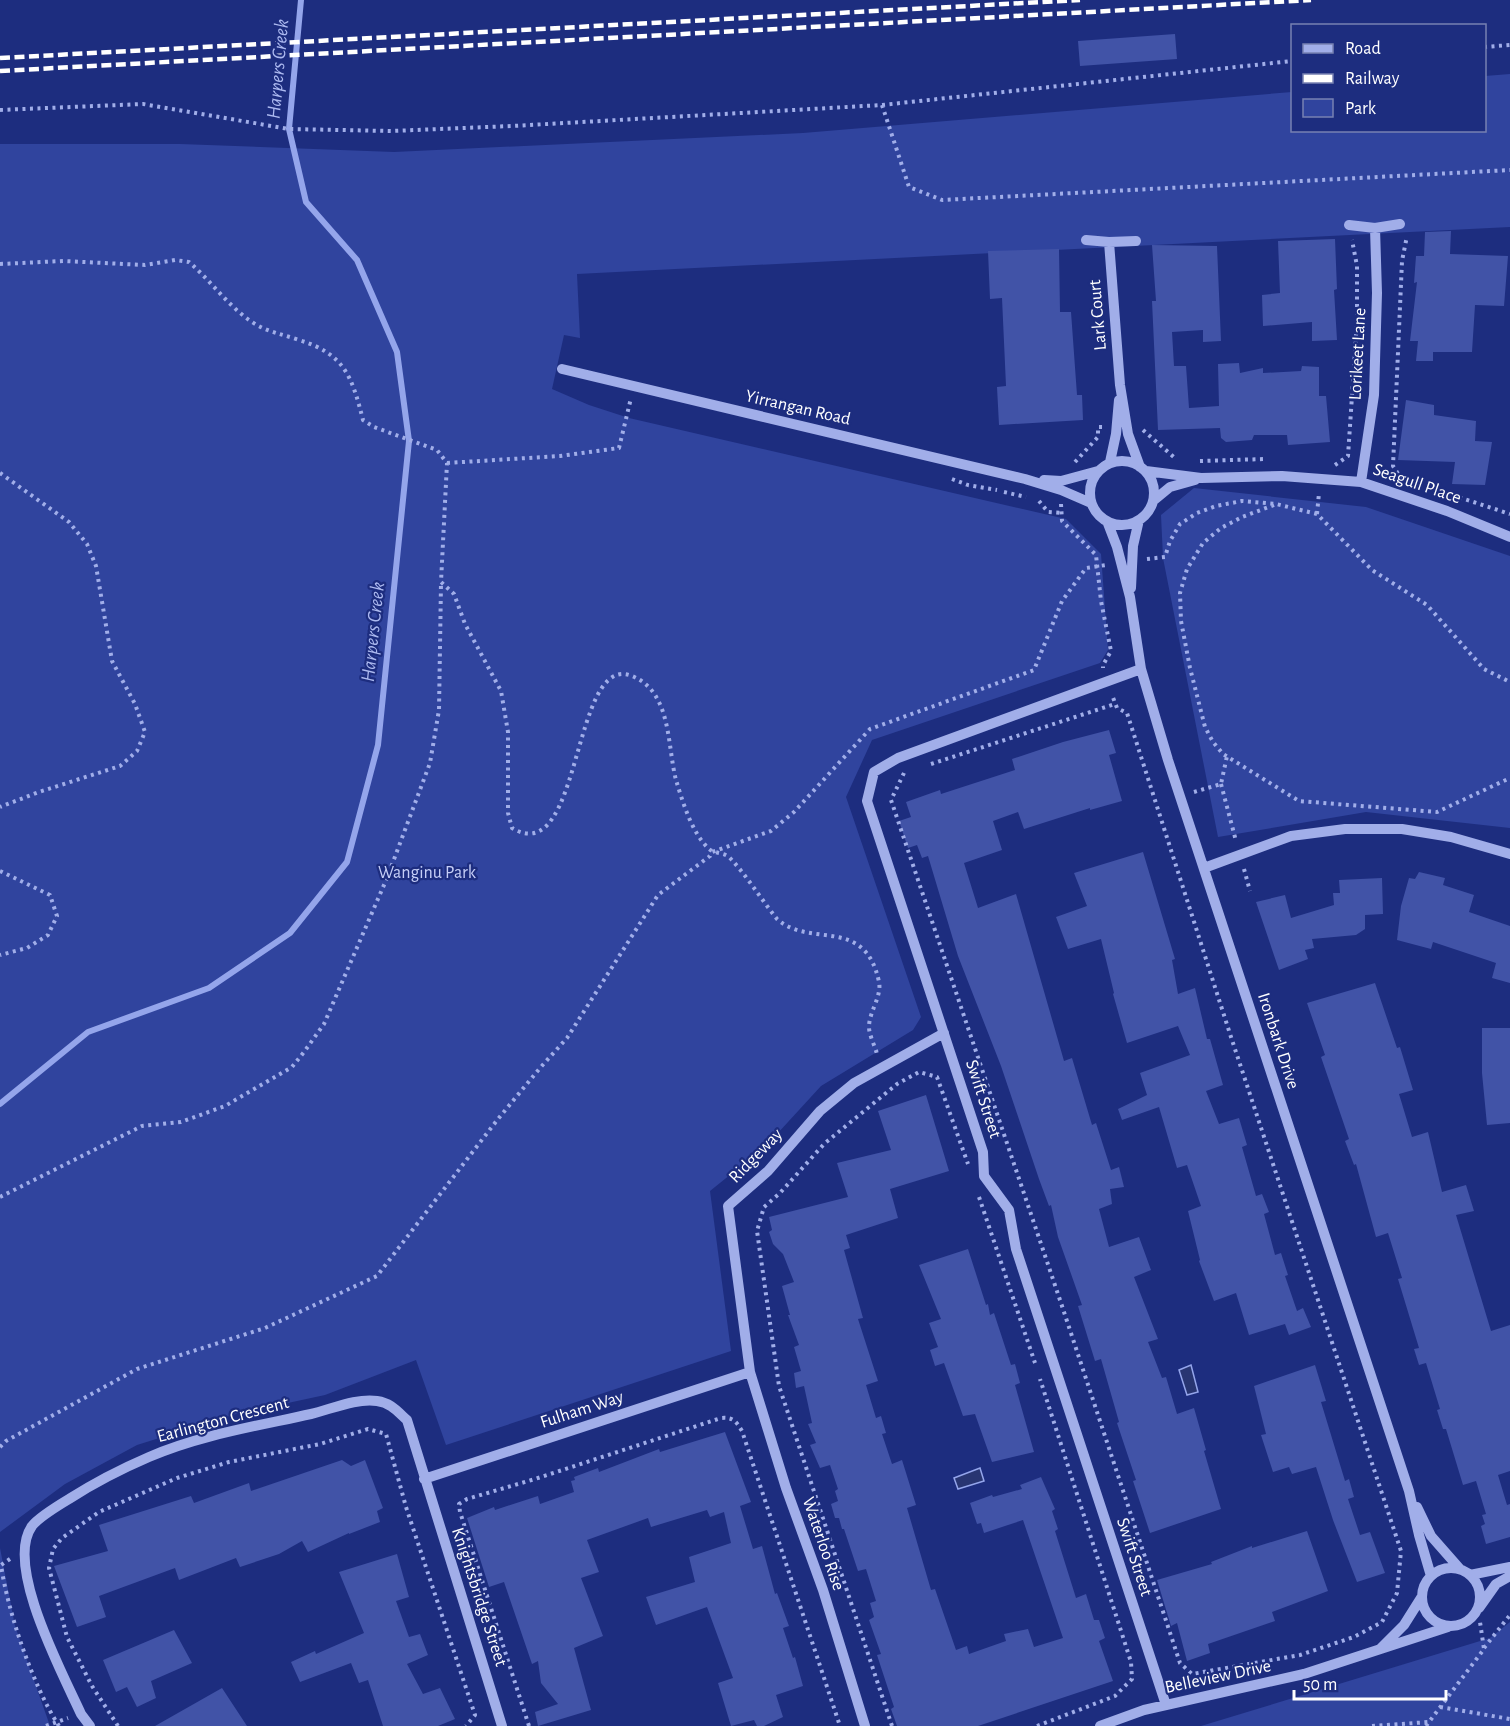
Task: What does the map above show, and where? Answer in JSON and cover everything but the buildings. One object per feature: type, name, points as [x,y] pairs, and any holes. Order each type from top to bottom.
[{"type":"street","points":[[1349,225],[1375,228],[1400,224]]},
{"type":"street","name":"Lorikeet Lane","points":[[1361,482],[1374,395],[1377,293],[1375,228]]},
{"type":"street","points":[[1086,240],[1136,241]]},
{"type":"street","name":"Lark Court","points":[[1109,242],[1122,427],[1110,462]]},
{"type":"street","name":"Yirrangan Road","points":[[562,369],[1025,479],[1061,485],[1091,503]]},
{"type":"street","name":"Lark Court","points":[[1122,427],[1143,469]]},
{"type":"street","points":[[1119,460],[1136,463],[1143,469],[1153,485],[1153,501],[1147,513],[1139,520],[1128,524],[1112,524],[1096,512],[1091,503],[1090,488],[1098,471],[1110,462],[1119,460]]},
{"type":"street","name":"Seagull Place","points":[[1143,469],[1202,478],[1282,476],[1361,482],[1447,511],[1510,537]]},
{"type":"street","name":"Yirrangan Road","points":[[1061,485],[1098,471]]},
{"type":"street","name":"Seagull Place","points":[[1153,501],[1170,487],[1202,478]]},
{"type":"street","name":"Ironbark Drive","points":[[1126,562],[1133,546],[1139,520]]},
{"type":"street","name":"Ironbark Drive","points":[[1107,521],[1126,562],[1141,669],[1180,797],[1409,1491],[1431,1576]]},
{"type":"street","name":"Swift Street","points":[[1141,669],[898,758],[874,772],[867,801],[983,1152],[984,1176],[1009,1210],[1016,1249],[1166,1705]]},
{"type":"street","points":[[1204,868],[1291,836],[1345,830],[1402,830],[1451,837],[1510,854]]},
{"type":"street","name":"Ridgeway","points":[[750,1372],[728,1206],[768,1171],[820,1111],[854,1083],[944,1033]]},
{"type":"street","name":"Fulham Way","points":[[424,1479],[750,1372]]},
{"type":"street","name":"Waterloo Rise","points":[[750,1372],[786,1488],[823,1590],[865,1726]]},
{"type":"street","name":"Earlington Crescent","points":[[90,1726],[81,1714],[37,1615],[26,1574],[26,1545],[32,1526],[54,1508],[98,1480],[150,1456],[205,1438],[352,1403],[375,1400],[390,1404],[407,1420],[424,1479]]},
{"type":"street","name":"Knightsbridge Street","points":[[424,1479],[502,1726]]},
{"type":"street","name":"Ironbark Drive","points":[[1409,1491],[1431,1536],[1465,1572]]},
{"type":"street","points":[[1510,1567],[1465,1572],[1444,1569],[1425,1582],[1421,1598],[1423,1607],[1433,1621],[1448,1627],[1466,1623],[1473,1617],[1496,1584],[1510,1576]]},
{"type":"street","points":[[1465,1572],[1476,1582],[1480,1590],[1481,1600],[1478,1609]]},
{"type":"street","name":"Belleview Drive","points":[[1378,1651],[1404,1625],[1421,1598]]},
{"type":"street","name":"Belleview Drive","points":[[1100,1726],[1144,1710],[1304,1674],[1448,1627]]},
{"type":"path","points":[[1486,47],[1510,45]]},
{"type":"path","points":[[0,110],[143,104],[289,129],[391,131],[524,126],[882,105],[1291,61]]},
{"type":"path","points":[[882,105],[909,187],[942,200],[1510,170]]},
{"type":"path","points":[[1400,224],[1408,232],[1401,261],[1393,466],[1402,480],[1412,483]]},
{"type":"path","points":[[1325,464],[1336,465],[1348,456],[1357,321],[1357,266],[1349,225]]},
{"type":"path","points":[[0,264],[63,261],[145,265],[175,260],[189,262],[252,322],[273,333],[316,345],[339,361],[353,383],[363,420],[374,427],[437,450],[447,464],[441,582],[439,710],[430,762],[387,878],[324,1024],[292,1066],[225,1106],[181,1122],[142,1126],[0,1197]]},
{"type":"path","points":[[447,464],[560,456],[619,448],[634,386]]},
{"type":"path","points":[[914,770],[903,774],[891,800],[1180,1663],[1192,1674],[1300,1655],[1354,1637],[1382,1622],[1397,1593],[1401,1551],[1231,1037],[1127,713],[1117,708],[1107,682],[1103,665],[1111,651],[1101,600],[1096,555],[1062,521],[1061,485],[1078,457],[1098,437],[1098,427],[1142,429],[1181,463]]},
{"type":"path","points":[[1191,462],[1221,459],[1269,460]]},
{"type":"path","points":[[0,473],[69,522],[87,544],[96,566],[112,661],[135,704],[145,732],[137,751],[120,766],[0,807]]},
{"type":"path","points":[[1445,493],[1510,514]]},
{"type":"path","points":[[0,1447],[6,1441],[137,1369],[266,1328],[377,1276],[498,1119],[567,1038],[658,895],[710,856],[712,852],[771,831],[794,812],[870,729],[1034,670],[1062,601],[1086,568],[1165,556],[1170,541],[1180,524],[1197,513],[1216,506],[1242,501],[1276,504],[1317,514],[1372,570],[1427,605],[1484,669],[1510,682]]},
{"type":"path","points":[[1276,504],[1221,528],[1203,543],[1187,569],[1180,592],[1181,621],[1190,668],[1205,727],[1213,742],[1227,756],[1299,801],[1437,812],[1510,778]]},
{"type":"path","points":[[441,582],[454,594],[465,624],[501,692],[508,732],[508,813],[512,828],[522,834],[534,833],[548,823],[563,801],[594,700],[606,683],[618,675],[630,675],[645,683],[665,717],[676,780],[698,837],[712,852],[728,855],[777,920],[786,927],[838,937],[862,946],[874,963],[880,985],[869,1028],[881,1067]]},
{"type":"path","points":[[925,766],[1115,704]]},
{"type":"path","points":[[1227,756],[1221,784],[1250,891]]},
{"type":"path","points":[[1180,797],[1221,784]]},
{"type":"path","points":[[0,871],[50,895],[57,916],[48,935],[27,948],[0,955]]},
{"type":"path","points":[[892,1726],[779,1386],[757,1231],[764,1207],[780,1193],[824,1144],[897,1084],[919,1072],[937,1077],[971,1174]]},
{"type":"path","points":[[979,1195],[1131,1662],[1132,1679],[1115,1696],[1037,1726]]},
{"type":"path","points":[[529,1726],[459,1504],[467,1499],[721,1418],[737,1421],[742,1431],[840,1726]]},
{"type":"path","points":[[118,1726],[92,1686],[67,1637],[49,1568],[53,1549],[62,1538],[99,1512],[177,1478],[229,1462],[320,1444],[368,1429],[386,1434],[406,1507],[475,1714],[466,1726]]},
{"type":"path","points":[[1478,1609],[1484,1649]]},
{"type":"path","points":[[1372,1726],[1428,1724],[1510,1615]]},
{"type":"path","points":[[1440,1707],[1510,1719]]},
{"type":"path","points":[[46,1726],[58,1724],[81,1714]]},
{"type":"green space","name":"Wanginu Park","points":[[1510,74],[1510,227],[577,274],[580,338],[564,335],[552,389],[589,405],[629,418],[1066,519],[1101,554],[1108,650],[1100,663],[872,740],[846,797],[921,1017],[913,1030],[821,1086],[766,1146],[710,1191],[731,1351],[446,1445],[416,1360],[325,1395],[236,1414],[137,1445],[65,1484],[0,1532],[0,144],[180,144],[394,152],[803,133],[1291,92],[1291,132],[1486,132],[1486,76]]},
{"type":"green space","points":[[1194,488],[1366,507],[1510,556],[1510,828],[1366,812],[1218,837],[1163,558],[1161,515]]},
{"type":"green space","points":[[0,1548],[15,1626],[50,1726],[0,1726]]},
{"type":"green space","points":[[1510,1622],[1510,1726],[1201,1726],[1490,1638]]},
{"type":"shaded area","points":[[1191,1365],[1198,1392],[1187,1395],[1179,1370]]},
{"type":"shaded area","points":[[980,1468],[984,1481],[958,1489],[954,1478]]},
{"type":"waterway","name":"Harpers Creek","points":[[0,1104],[88,1032],[209,988],[290,933],[347,862],[378,745],[409,441],[397,352],[357,260],[306,202],[289,129],[301,0]]},
{"type":"railway","points":[[0,58],[1080,0]]},
{"type":"railway","points":[[0,71],[1311,0]]}]
